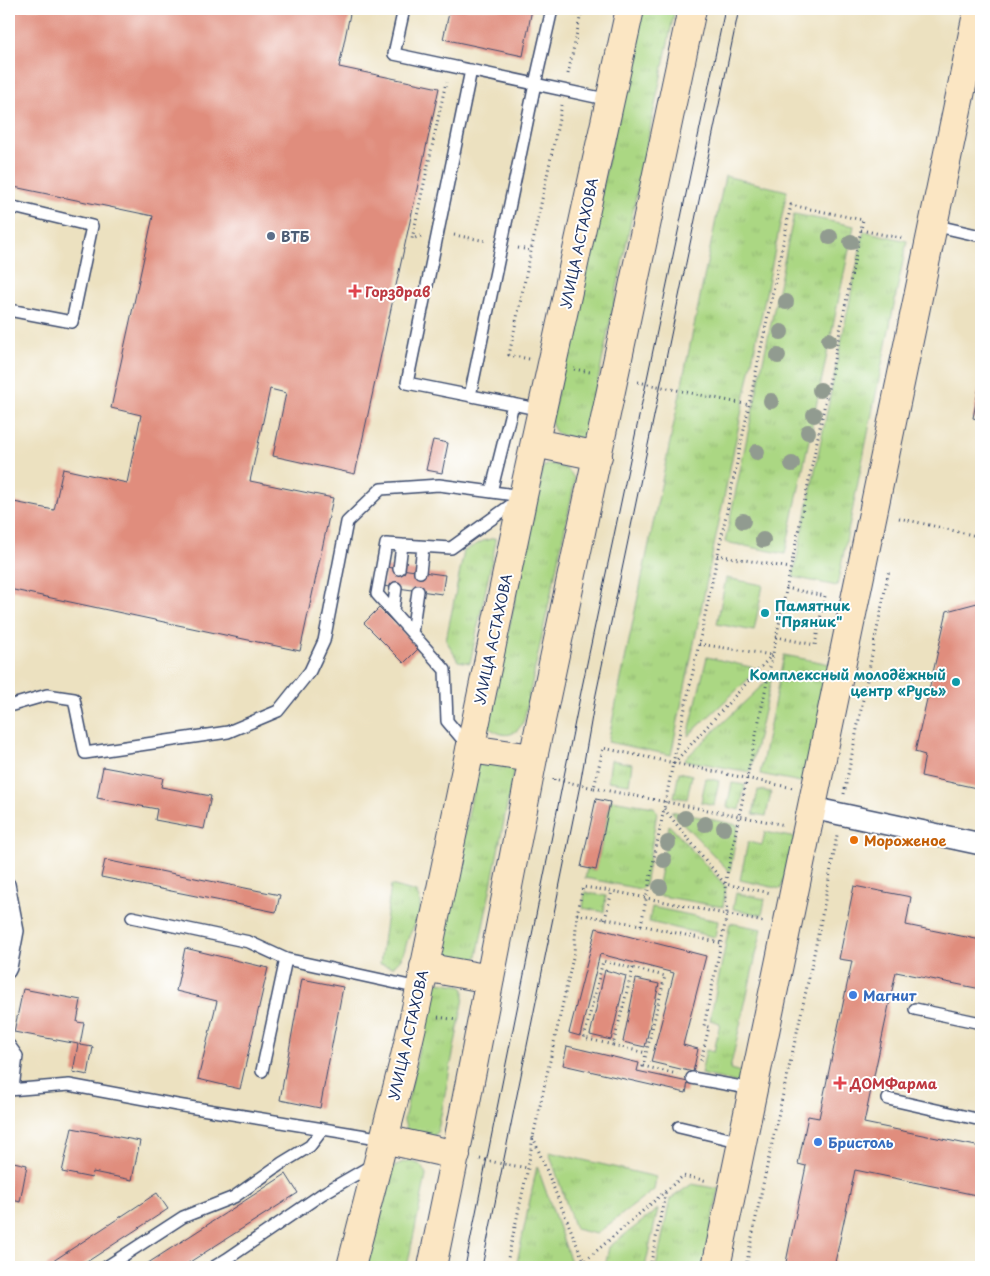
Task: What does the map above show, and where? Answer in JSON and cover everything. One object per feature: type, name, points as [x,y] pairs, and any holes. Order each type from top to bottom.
[{"type":"main road","name":"УЛИЦА АСТАХОВА","points":[[351,1267],[403,1065],[542,410],[630,9]]},
{"type":"main road","points":[[432,1267],[456,1155],[533,758],[692,9]]},
{"type":"main road","points":[[716,1267],[978,9]]},
{"type":"main road","points":[[535,443],[598,456]]},
{"type":"main road","points":[[470,749],[533,758]]},
{"type":"main road","points":[[422,977],[490,979]]},
{"type":"main road","points":[[381,1150],[456,1155]]},
{"type":"street","points":[[811,810],[841,814],[981,844]]},
{"type":"lane","points":[[404,9],[394,54],[610,100]]},
{"type":"lane","points":[[470,396],[552,9]]},
{"type":"lane","points":[[471,70],[407,383],[542,410]]},
{"type":"lane","points":[[9,206],[92,226],[72,322],[9,310]]},
{"type":"lane","points":[[933,225],[981,236]]},
{"type":"lane","points":[[491,492],[513,404]]},
{"type":"lane","points":[[9,706],[47,695],[74,699],[86,753],[228,732],[278,711],[310,671],[324,641],[347,522],[381,489],[439,485],[524,496]]},
{"type":"lane","points":[[470,749],[447,722],[445,670],[377,594],[386,544],[451,548],[524,496]]},
{"type":"lane","points":[[399,569],[402,545]]},
{"type":"lane","points":[[420,572],[424,546]]},
{"type":"lane","points":[[393,611],[396,588]]},
{"type":"lane","points":[[412,633],[418,591]]},
{"type":"lane","points":[[9,884],[18,931],[9,972]]},
{"type":"lane","points":[[132,917],[249,942],[286,959],[422,977]]},
{"type":"lane","points":[[262,1071],[286,959]]},
{"type":"lane","points":[[915,1009],[981,1023]]},
{"type":"lane","points":[[9,1046],[17,1056],[11,1089],[69,1085],[323,1129],[381,1150]]},
{"type":"lane","points":[[694,1078],[753,1089]]},
{"type":"lane","points":[[888,1099],[981,1120]]},
{"type":"lane","points":[[678,1127],[742,1142]]},
{"type":"lane","points":[[106,1267],[183,1217],[234,1197],[310,1146],[323,1129]]},
{"type":"lane","points":[[214,1267],[322,1194],[381,1150]]},
{"type":"path","points":[[446,78],[412,239],[438,232],[531,250]]},
{"type":"path","points":[[641,925],[673,763],[791,205],[863,220],[725,884],[727,914],[704,1026],[709,1028],[694,1078],[643,1066],[665,976],[603,960],[584,1038],[646,1053]]},
{"type":"path","points":[[899,518],[981,537]]},
{"type":"path","points":[[717,555],[790,568]]},
{"type":"path","points":[[776,637],[814,645],[820,619]]},
{"type":"path","points":[[699,644],[772,655]]},
{"type":"path","points":[[673,763],[772,655]]},
{"type":"path","points":[[594,788],[603,748],[747,778],[811,810],[837,836]]},
{"type":"path","points":[[552,788],[554,779],[739,816],[811,810]]},
{"type":"path","points":[[664,809],[725,884]]},
{"type":"path","points":[[746,1267],[760,1193],[819,932],[841,814]]},
{"type":"path","points":[[506,1267],[574,953],[577,914],[583,887],[612,891],[819,932]]},
{"type":"path","points":[[605,920],[612,891]]},
{"type":"path","points":[[577,914],[641,925],[721,944]]},
{"type":"path","points":[[613,1045],[633,968]]},
{"type":"path","points":[[533,1137],[584,1267]]},
{"type":"path","points":[[578,1267],[682,1176]]},
{"type":"path","points":[[650,1267],[666,1190]]},
{"type":"green space","points":[[641,9],[675,9],[596,390],[592,418],[583,436],[578,438],[558,433],[554,430],[551,422]]},
{"type":"green space","points":[[725,176],[787,191],[671,755],[608,742]]},
{"type":"green space","points":[[794,214],[854,226],[785,554],[725,542]]},
{"type":"green space","points":[[864,231],[907,241],[837,586],[793,577]]},
{"type":"green space","points":[[550,464],[566,468],[575,481],[524,720],[521,726],[513,733],[504,734],[488,727],[543,467]]},
{"type":"green space","points":[[495,538],[495,546],[470,663],[458,661],[446,640],[464,551],[483,541]]},
{"type":"green space","points":[[726,578],[763,585],[754,631],[717,624]]},
{"type":"green space","points":[[784,655],[830,664],[806,783],[760,774]]},
{"type":"green space","points":[[707,657],[759,669],[688,736]]},
{"type":"green space","points":[[772,676],[750,772],[684,760]]},
{"type":"green space","points":[[611,760],[632,764],[629,784],[608,781]]},
{"type":"green space","points":[[478,764],[511,764],[514,770],[477,957],[472,962],[466,964],[449,961],[443,955],[443,946]]},
{"type":"green space","points":[[679,772],[692,775],[687,799],[674,797]]},
{"type":"green space","points":[[706,778],[719,781],[714,805],[701,802]]},
{"type":"green space","points":[[732,783],[745,785],[740,810],[727,807]]},
{"type":"green space","points":[[758,790],[771,792],[766,816],[753,814]]},
{"type":"green space","points":[[611,800],[654,807],[657,812],[645,886],[640,889],[585,878],[587,868],[596,870]]},
{"type":"green space","points":[[671,811],[738,825],[730,872]]},
{"type":"green space","points":[[669,825],[726,887],[723,907],[656,895]]},
{"type":"green space","points":[[765,832],[796,838],[781,889],[740,880],[748,842],[762,845]]},
{"type":"green space","points":[[391,885],[416,892],[420,904],[419,915],[409,936],[404,953],[393,967],[380,964]]},
{"type":"green space","points":[[585,892],[606,896],[604,912],[583,908]]},
{"type":"green space","points":[[736,893],[765,899],[762,915],[733,909]]},
{"type":"green space","points":[[652,907],[718,921],[715,937],[649,922]]},
{"type":"green space","points":[[730,923],[762,929],[730,1069],[745,1073],[743,1080],[739,1083],[701,1074],[706,1050],[714,1052],[720,1023],[710,1020]]},
{"type":"green space","points":[[438,982],[459,985],[464,989],[464,998],[438,1130],[433,1138],[407,1132],[404,1120],[432,986]]},
{"type":"green space","points":[[549,1152],[656,1177],[654,1190],[596,1234],[575,1229]]},
{"type":"green space","points":[[409,1161],[421,1166],[426,1176],[407,1267],[364,1267],[389,1171],[403,1162]]},
{"type":"green space","points":[[537,1166],[571,1262],[569,1267],[516,1267]]},
{"type":"green space","points":[[692,1184],[719,1189],[703,1267],[656,1267],[670,1199]]},
{"type":"green space","points":[[658,1209],[645,1267],[605,1267],[609,1247]]},
{"type":"building","points":[[9,9],[351,9],[339,67],[439,88],[355,474],[273,456],[286,393],[270,389],[250,481],[333,498],[300,651],[9,589],[9,501],[54,510],[63,469],[127,483],[141,415],[111,408],[153,216],[9,186]]},
{"type":"building","points":[[450,9],[532,9],[523,56],[443,39]]},
{"type":"building","points":[[981,382],[981,420],[973,418]]},
{"type":"building","points":[[433,440],[448,443],[442,473],[426,470]]},
{"type":"building","points":[[386,567],[445,575],[442,594],[383,586]]},
{"type":"building","name":"Комплексный молодёжный центр «Русь»","points":[[981,602],[981,789],[921,776],[925,755],[915,752],[947,611]]},
{"type":"building","points":[[379,608],[419,648],[404,663],[364,623]]},
{"type":"building","points":[[103,767],[163,778],[161,787],[211,796],[204,829],[155,820],[157,809],[97,798]]},
{"type":"building","points":[[596,799],[610,802],[596,870],[581,867]]},
{"type":"building","points":[[105,860],[280,895],[276,912],[101,877]]},
{"type":"building","points":[[854,886],[911,897],[906,925],[981,940],[981,989],[896,972],[864,1123],[981,1147],[981,1196],[855,1170],[834,1267],[785,1267],[806,1166],[798,1164],[808,1116],[819,1118],[852,961],[839,959]]},
{"type":"building","points":[[596,928],[706,956],[683,1045],[698,1049],[693,1072],[651,1062],[674,973],[600,954],[580,1036],[569,1033]]},
{"type":"building","points":[[185,948],[268,968],[240,1089],[198,1079],[217,1001],[176,991]]},
{"type":"building","points":[[605,970],[626,976],[611,1040],[590,1035]]},
{"type":"building","points":[[302,979],[343,987],[320,1108],[280,1100]]},
{"type":"building","points":[[636,979],[659,984],[645,1047],[623,1042]]},
{"type":"building","points":[[23,989],[81,1000],[77,1022],[84,1023],[80,1045],[93,1047],[88,1075],[73,1072],[78,1044],[14,1032]]},
{"type":"building","points":[[567,1046],[639,1063],[637,1071],[688,1082],[686,1093],[563,1065]]},
{"type":"building","points":[[72,1128],[140,1141],[132,1180],[93,1172],[92,1178],[62,1172]]},
{"type":"building","points":[[9,1161],[27,1165],[20,1202],[9,1199]]},
{"type":"building","points":[[286,1174],[298,1193],[182,1267],[142,1267]]},
{"type":"building","points":[[157,1193],[168,1209],[79,1267],[44,1267]]},
{"type":"tram line","points":[[465,1267],[582,687],[725,9]]},
{"type":"tram line","points":[[482,1267],[580,785],[595,699],[739,9]]},
{"type":"place","name":"ВТБ","points":[[271,236]]},
{"type":"place","name":"Горздрав","points":[[355,291]]},
{"type":"place","name":"Памятник \"Пряник\"","points":[[765,613]]},
{"type":"place","name":"Комплексный молодёжный центр «Русь»","points":[[956,682]]},
{"type":"place","name":"Мороженое","points":[[854,840]]},
{"type":"place","name":"Магнит","points":[[853,995]]},
{"type":"place","name":"ДОМФарма","points":[[840,1083]]},
{"type":"place","name":"Бристоль","points":[[818,1142]]}]
